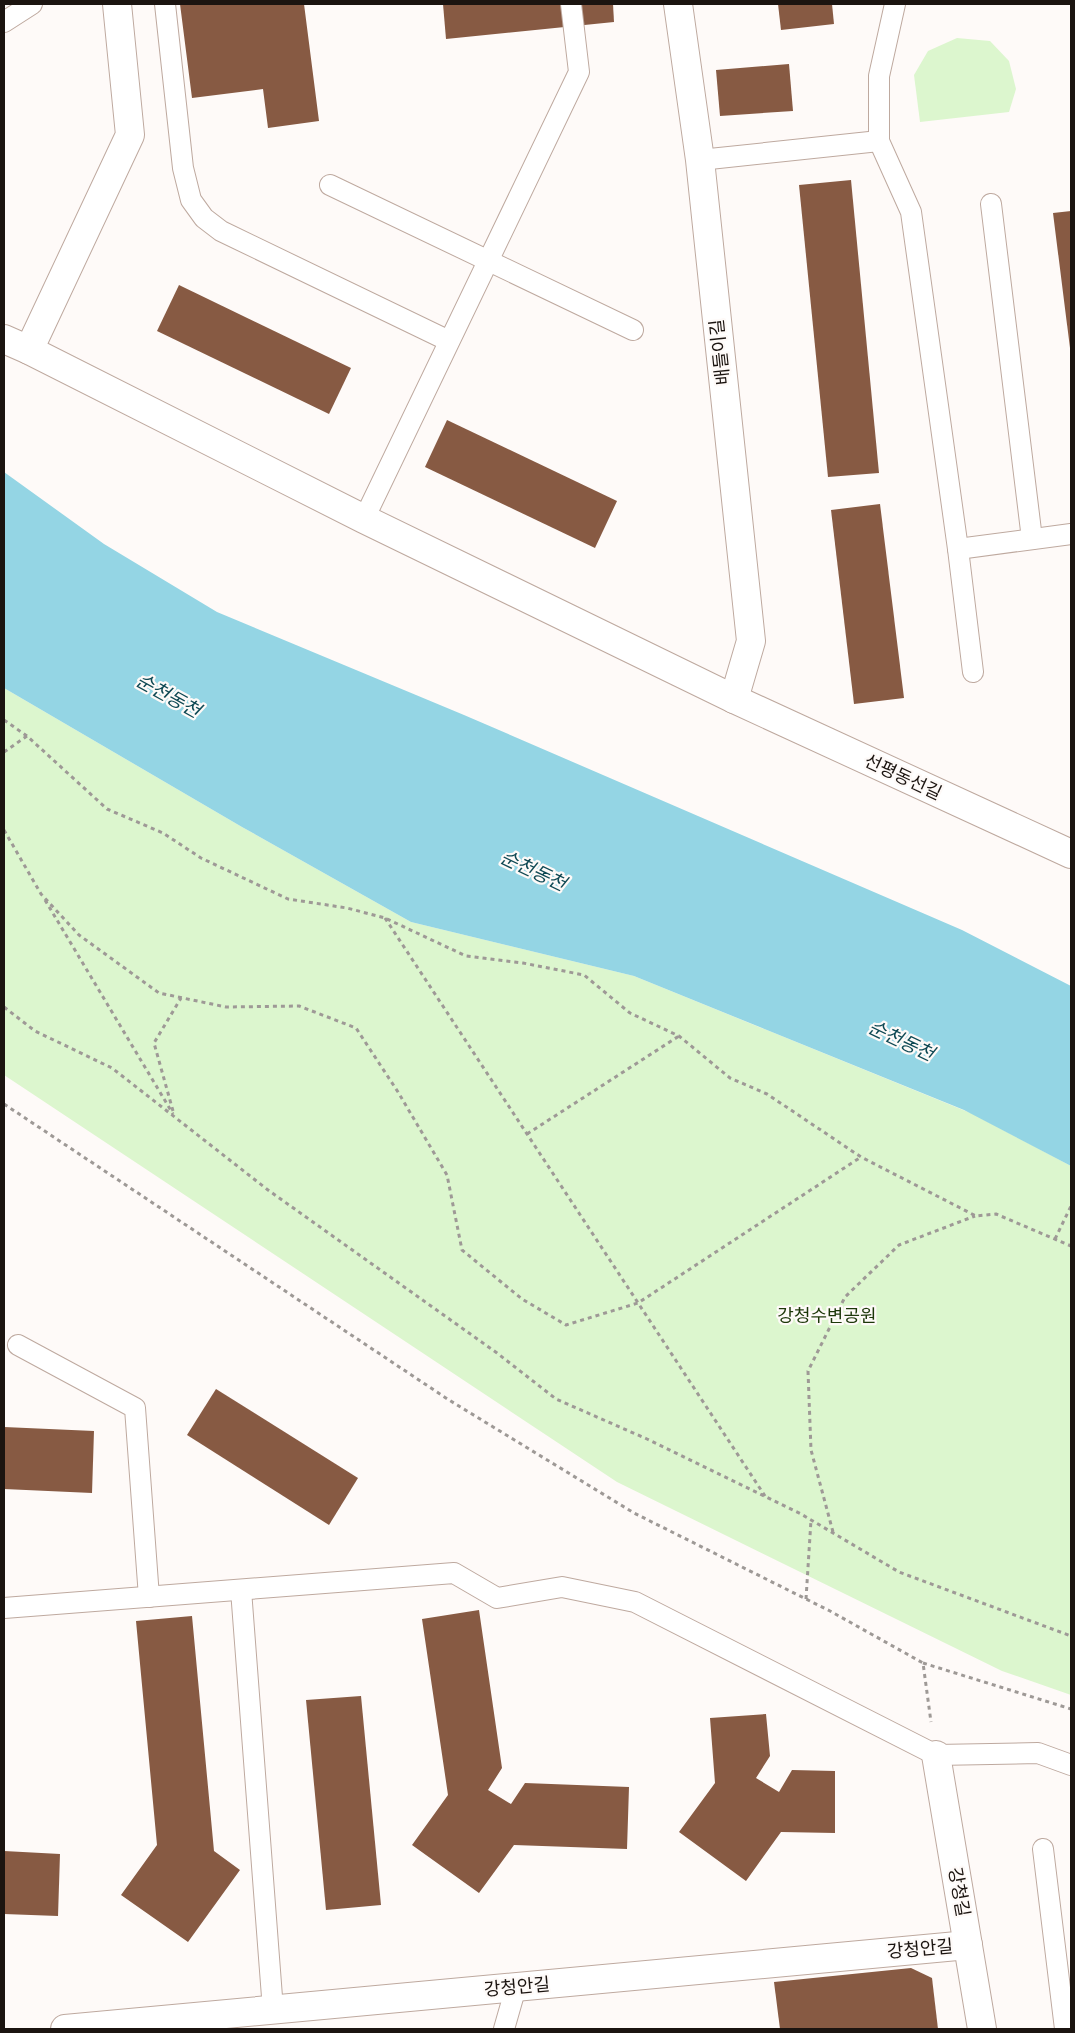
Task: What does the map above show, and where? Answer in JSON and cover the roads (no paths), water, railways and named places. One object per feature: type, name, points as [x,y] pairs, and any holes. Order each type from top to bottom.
[{"type":"street","points":[[29,350],[130,135],[117,4]]},
{"type":"street","name":"배들이길","points":[[678,4],[700,160],[751,641],[734,699]]},
{"type":"street","name":"선평동선길","points":[[4,339],[364,519],[734,699],[1071,854]]},
{"type":"street","name":"강청길","points":[[936,1755],[982,2029]]},
{"type":"street","name":"강청안길","points":[[65,2029],[968,1945]]},
{"type":"lane","points":[[4,22],[32,4]]},
{"type":"lane","points":[[165,4],[184,168],[191,200],[204,218],[221,231],[449,341]]},
{"type":"lane","points":[[364,519],[579,72],[570,4]]},
{"type":"lane","points":[[896,4],[879,76],[879,141],[911,212],[974,672]]},
{"type":"lane","points":[[700,160],[879,141]]},
{"type":"lane","points":[[330,185],[633,330]]},
{"type":"lane","points":[[991,204],[1032,539]]},
{"type":"lane","points":[[958,549],[1071,534]]},
{"type":"lane","points":[[18,1345],[135,1408],[149,1597]]},
{"type":"lane","points":[[4,1608],[454,1573],[497,1598],[562,1588],[635,1602],[936,1755],[1038,1753],[1071,1765]]},
{"type":"lane","points":[[241,1590],[273,2010]]},
{"type":"lane","points":[[1043,1848],[1065,2029]]},
{"type":"lane","points":[[504,2029],[516,1987]]},
{"type":"water","name":"순천동천","points":[[4,472],[104,544],[217,612],[464,715],[962,930],[1071,986],[1071,1166],[964,1110],[634,976],[411,922],[242,827],[4,688]]},
{"type":"park label","name":"강청수변공원","points":[[827,1316]]}]
